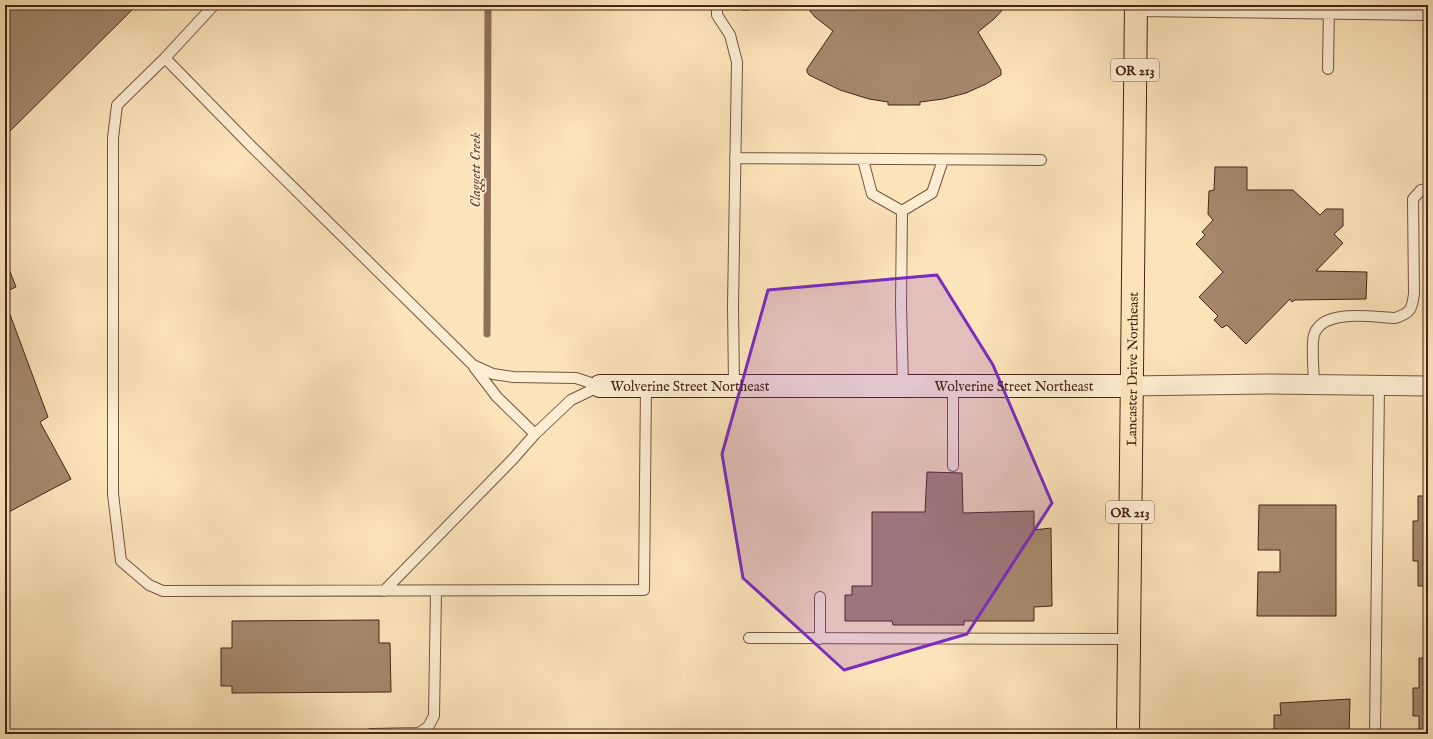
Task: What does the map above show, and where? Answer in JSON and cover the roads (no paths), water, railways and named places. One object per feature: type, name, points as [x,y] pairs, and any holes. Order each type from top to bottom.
[{"type":"main road","name":"Lancaster Drive Northeast","points":[[1128,734],[1136,8]]},
{"type":"street","name":"Wolverine Street Northeast","points":[[600,386],[1428,386]]},
{"type":"lane","points":[[214,5],[165,58],[117,105],[113,138],[113,494],[121,561],[149,585],[163,591],[436,592],[497,590],[644,590],[646,385]]},
{"type":"lane","points":[[717,5],[717,15],[730,36],[737,62],[733,306],[734,385]]},
{"type":"lane","points":[[1136,8],[1329,10],[1428,15]]},
{"type":"lane","points":[[1328,70],[1329,10]]},
{"type":"lane","points":[[165,58],[254,149],[473,365],[496,397],[535,434]]},
{"type":"lane","points":[[735,158],[1041,160]]},
{"type":"lane","points":[[863,160],[872,194],[902,211]]},
{"type":"lane","points":[[902,211],[932,193],[944,160]]},
{"type":"lane","points":[[1314,385],[1314,335],[1322,322],[1337,316],[1395,318],[1404,315],[1412,308],[1414,294],[1413,199],[1421,190],[1428,189]]},
{"type":"lane","points":[[902,211],[901,305],[904,387]]},
{"type":"lane","points":[[473,365],[493,374],[513,377],[576,378],[600,386]]},
{"type":"lane","points":[[384,591],[513,459],[535,434],[571,400],[600,386]]},
{"type":"lane","points":[[1375,734],[1379,386]]},
{"type":"lane","points":[[953,387],[953,466]]},
{"type":"lane","points":[[371,734],[419,733],[428,726],[434,716],[436,592]]},
{"type":"lane","points":[[820,597],[820,639]]},
{"type":"lane","points":[[749,638],[1129,639]]},
{"type":"waterway","name":"Claggett Creek","points":[[487,334],[488,5]]}]
